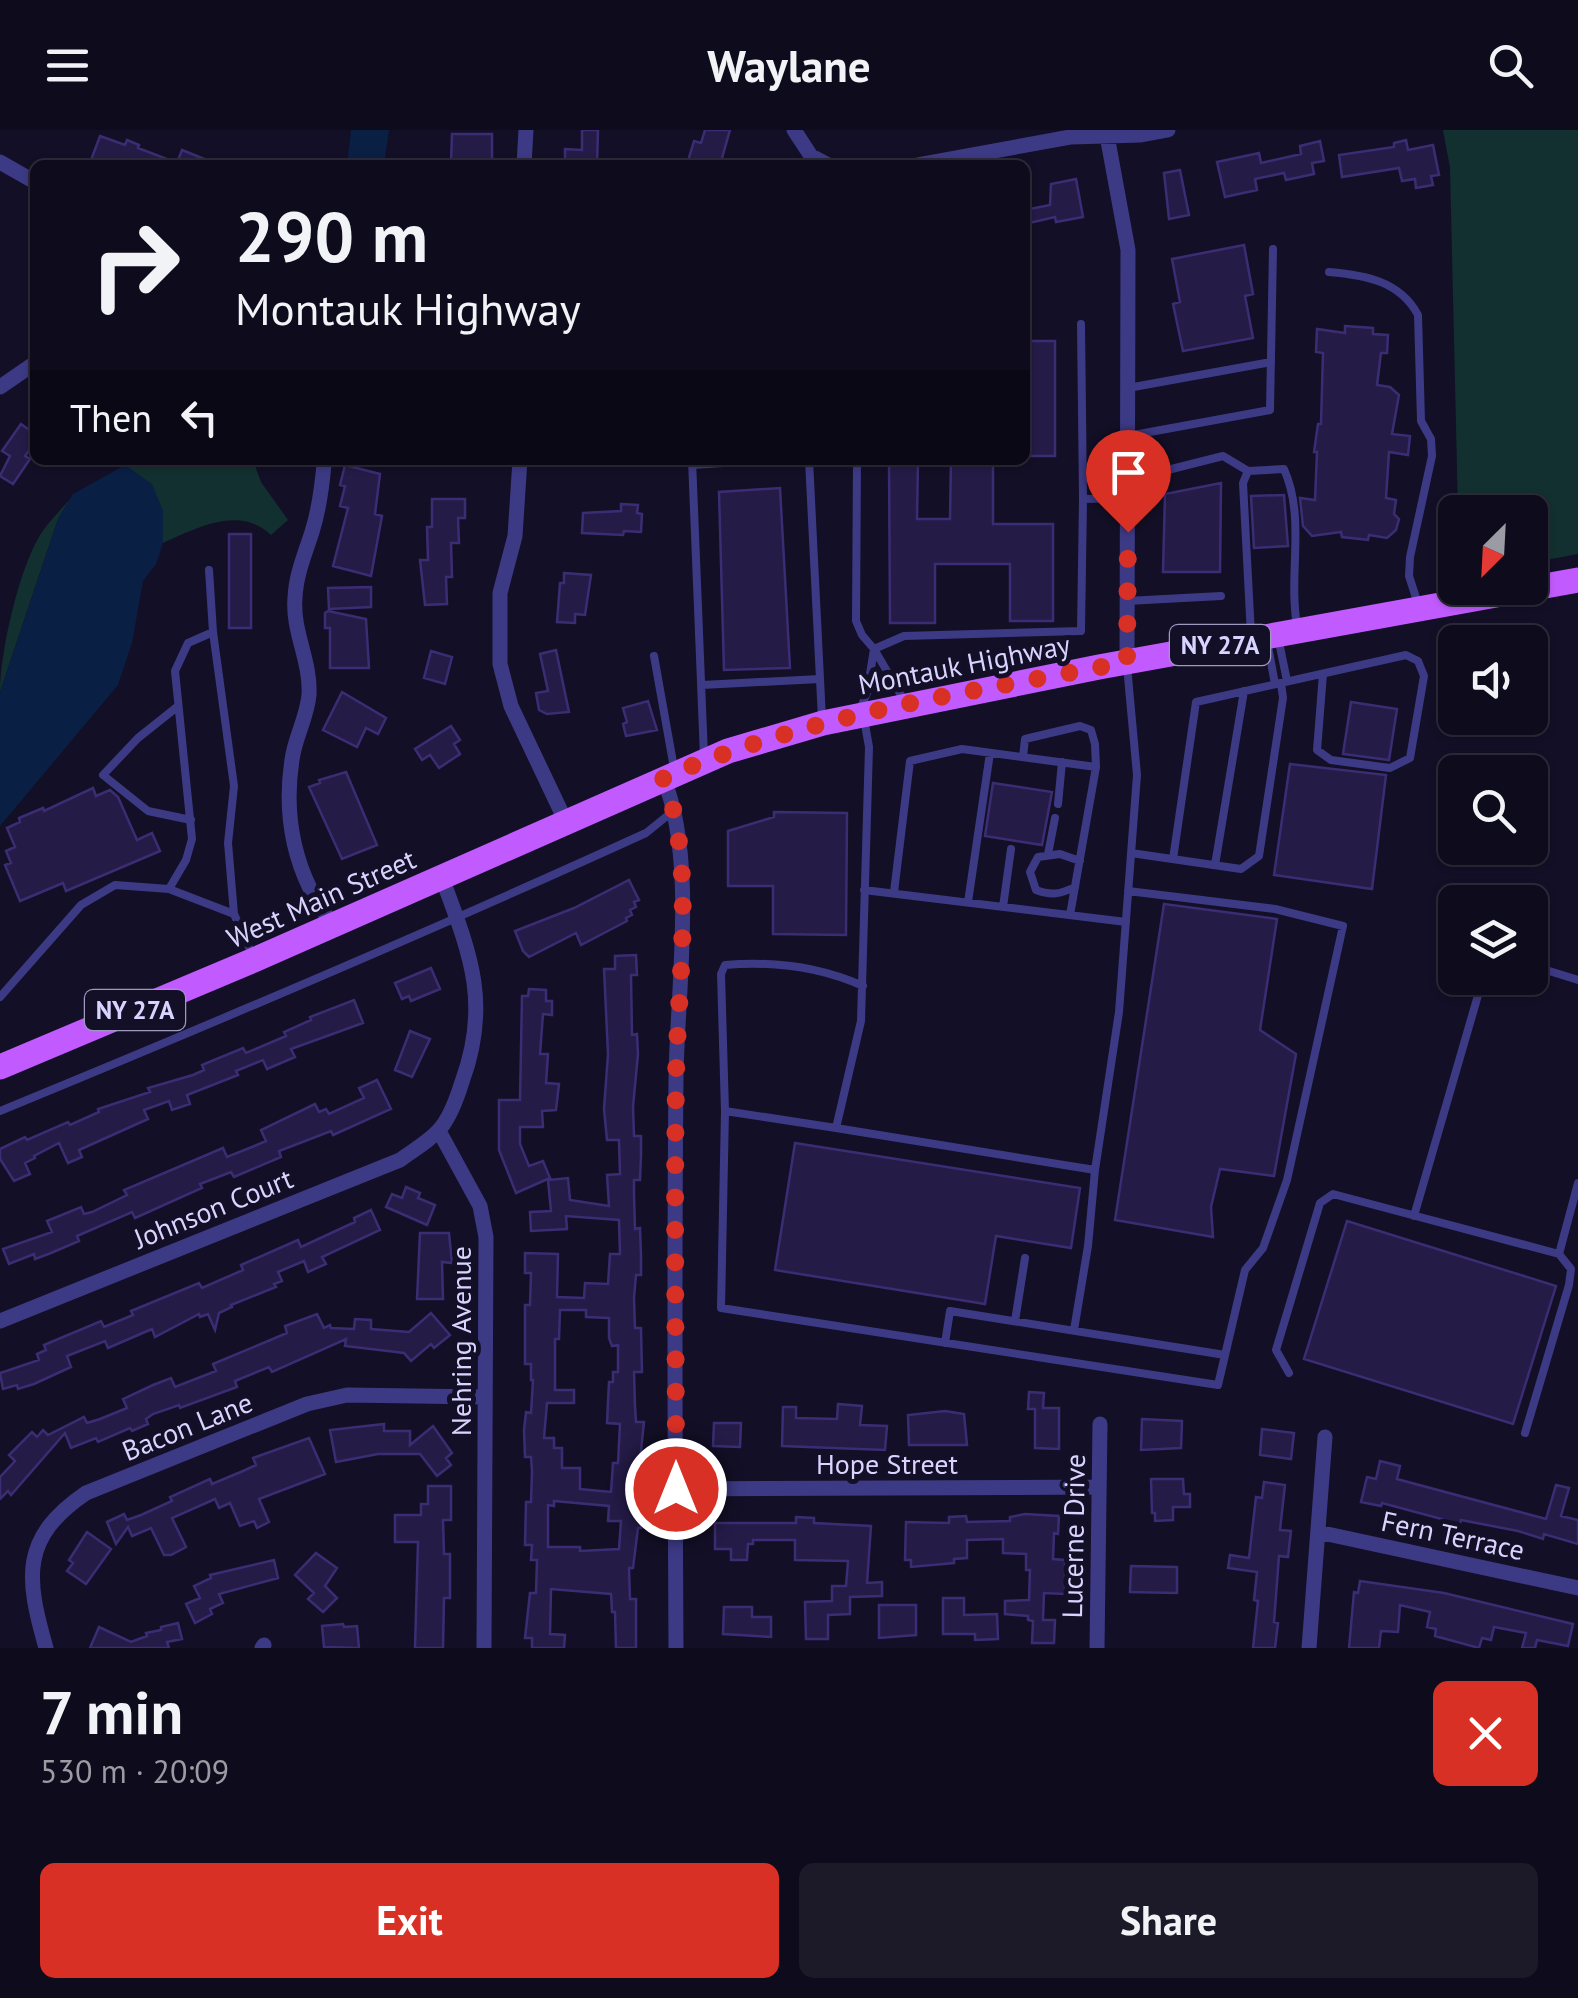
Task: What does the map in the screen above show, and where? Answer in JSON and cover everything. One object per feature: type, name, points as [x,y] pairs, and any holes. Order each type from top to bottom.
[{"type":"main road","name":"Montauk Highway","points":[[669,775],[704,760],[823,723],[1420,608],[1571,586]]},
{"type":"main road","name":"West Main Street","points":[[5,1061],[334,926],[669,775]]},
{"type":"street","points":[[524,160],[526,130]]},
{"type":"street","points":[[794,130],[810,156],[818,160]]},
{"type":"street","points":[[945,160],[1070,137],[1168,130]]},
{"type":"street","points":[[1107,133],[1128,250],[1127,662]]},
{"type":"street","points":[[0,162],[30,179]]},
{"type":"street","points":[[0,387],[30,366]]},
{"type":"street","points":[[323,465],[316,518],[294,600],[295,624],[306,661],[308,698],[291,766],[289,817],[294,851],[334,926]]},
{"type":"street","points":[[520,465],[515,536],[500,594],[500,664],[511,706],[566,822]]},
{"type":"street","points":[[669,775],[682,876],[676,1077],[676,1648]]},
{"type":"street","points":[[439,1131],[471,1060],[478,1024],[478,991],[470,954],[442,878]]},
{"type":"street","name":"Johnson Court","points":[[0,1322],[400,1160],[439,1131]]},
{"type":"street","name":"Nehring Avenue","points":[[439,1131],[480,1206],[486,1237],[484,1648]]},
{"type":"street","name":"Bacon Lane","points":[[46,1648],[32,1601],[31,1570],[41,1538],[62,1509],[86,1493],[320,1401],[347,1394],[484,1397]]},
{"type":"street","name":"Lucerne Drive","points":[[1097,1648],[1100,1424]]},
{"type":"street","points":[[1309,1648],[1326,1438]]},
{"type":"street","name":"Hope Street","points":[[676,1489],[1098,1487]]},
{"type":"street","name":"Fern Terrace","points":[[1318,1532],[1578,1588]]},
{"type":"lane","points":[[1128,436],[1270,410],[1273,249]]},
{"type":"lane","points":[[1329,272],[1367,276],[1394,288],[1413,304],[1418,315],[1421,421],[1431,439],[1432,456],[1410,557],[1409,576],[1420,608]]},
{"type":"lane","points":[[874,649],[904,636],[1081,631],[1081,324]]},
{"type":"lane","points":[[1128,388],[1271,362]]},
{"type":"lane","points":[[1128,480],[1224,456],[1248,471],[1284,469],[1295,494],[1293,602],[1273,635]]},
{"type":"lane","points":[[692,465],[704,760]]},
{"type":"lane","points":[[809,465],[823,723]]},
{"type":"lane","points":[[858,465],[856,621],[907,706]]},
{"type":"lane","points":[[1131,853],[1241,869],[1258,856],[1283,698],[1244,483],[1248,471]]},
{"type":"lane","points":[[1082,499],[1128,498]]},
{"type":"lane","points":[[209,570],[213,632],[234,786],[228,842],[234,914],[254,960]]},
{"type":"lane","points":[[1127,601],[1221,596]]},
{"type":"lane","points":[[169,890],[186,860],[192,839],[175,671],[188,643],[213,632]]},
{"type":"lane","points":[[836,1128],[861,1021],[868,747],[860,716],[874,649]]},
{"type":"lane","points":[[1173,859],[1196,702],[1406,655],[1418,661],[1424,676],[1410,758],[1390,768],[1331,760],[1316,750],[1323,674]]},
{"type":"lane","points":[[654,656],[669,775]]},
{"type":"lane","points":[[1074,1330],[1118,1012],[1126,922],[1137,775],[1127,662]]},
{"type":"lane","points":[[702,685],[820,679]]},
{"type":"lane","points":[[1215,865],[1244,691]]},
{"type":"lane","points":[[177,707],[138,738],[103,775],[148,811],[191,820]]},
{"type":"lane","points":[[1023,757],[1025,739],[1080,726],[1090,730],[1095,744],[1096,766],[1070,915]]},
{"type":"lane","points":[[894,892],[910,761],[962,749],[1096,766]]},
{"type":"lane","points":[[968,902],[990,753]]},
{"type":"lane","points":[[1058,804],[1062,762]]},
{"type":"lane","points":[[0,1111],[458,919],[646,832],[676,809]]},
{"type":"lane","points":[[1048,854],[1055,818]]},
{"type":"lane","points":[[1003,907],[1011,849]]},
{"type":"lane","points":[[1075,888],[1049,895],[1032,884],[1030,872],[1034,862],[1048,854],[1080,861]]},
{"type":"lane","points":[[0,998],[81,905],[114,884],[169,890],[234,914]]},
{"type":"lane","points":[[864,890],[1126,922]]},
{"type":"lane","points":[[863,986],[836,974],[758,962],[725,966],[720,974],[724,1111],[721,1308],[1218,1385],[1245,1270],[1263,1248],[1287,1180],[1343,926],[1275,909],[1128,891]]},
{"type":"lane","points":[[1548,971],[1578,980]]},
{"type":"lane","points":[[1414,1216],[1478,995]]},
{"type":"lane","points":[[724,1111],[1095,1170]]},
{"type":"lane","points":[[1559,1254],[1573,1218],[1578,1183]]},
{"type":"lane","points":[[1289,1372],[1276,1350],[1320,1203],[1333,1194],[1559,1254],[1571,1269],[1569,1284],[1525,1434]]},
{"type":"lane","points":[[1016,1321],[1025,1258]]},
{"type":"lane","points":[[945,1343],[950,1311],[1225,1355]]},
{"type":"green space","points":[[1443,130],[1578,130],[1578,554],[1548,560],[1548,495],[1458,495],[1450,168]]},
{"type":"green space","points":[[125,465],[255,465],[261,482],[288,520],[271,535],[246,521],[232,520],[204,526],[163,543],[163,511]]},
{"type":"green space","points":[[70,499],[58,519],[0,692],[7,634],[24,570],[42,532]]},
{"type":"water","points":[[351,130],[389,130],[385,160],[348,160]]},
{"type":"water","points":[[125,465],[152,484],[163,511],[163,543],[156,564],[143,581],[132,643],[118,685],[0,826],[0,692],[58,519],[73,494]]},
{"type":"building","points":[[582,130],[598,130],[597,160],[565,160],[565,149],[582,150]]},
{"type":"building","points":[[705,130],[730,130],[721,160],[688,160],[694,141],[701,143]]},
{"type":"building","points":[[452,134],[492,134],[492,160],[451,160]]},
{"type":"building","points":[[100,136],[125,145],[127,140],[169,160],[91,160]]},
{"type":"building","points":[[1406,140],[1408,150],[1433,145],[1439,175],[1431,176],[1433,185],[1416,188],[1415,179],[1402,181],[1399,168],[1342,177],[1339,155],[1394,147],[1394,143]]},
{"type":"building","points":[[1320,141],[1324,161],[1312,163],[1314,174],[1286,180],[1284,173],[1255,179],[1257,190],[1225,197],[1217,162],[1259,153],[1261,163],[1301,154],[1300,146]]},
{"type":"building","points":[[182,150],[207,160],[178,160]]},
{"type":"building","points":[[1180,170],[1189,215],[1169,219],[1164,173]]},
{"type":"building","points":[[1076,179],[1083,217],[1056,222],[1055,217],[1030,223],[1030,209],[1050,205],[1051,184]]},
{"type":"building","points":[[1244,245],[1253,294],[1245,296],[1253,338],[1183,351],[1173,304],[1180,302],[1172,259]]},
{"type":"building","points":[[1345,326],[1373,328],[1373,334],[1388,335],[1377,385],[1390,387],[1399,395],[1392,434],[1410,436],[1408,455],[1389,452],[1386,498],[1396,500],[1394,514],[1399,519],[1396,530],[1387,538],[1342,537],[1341,532],[1312,536],[1303,526],[1300,498],[1315,500],[1314,452],[1321,424],[1323,353],[1316,352],[1317,329],[1345,333]]},
{"type":"building","points":[[1030,341],[1055,341],[1055,456],[1030,456]]},
{"type":"building","points":[[21,424],[30,430],[30,449],[25,456],[30,459],[13,484],[0,476],[10,456],[2,451]]},
{"type":"building","points":[[345,465],[380,474],[375,514],[382,516],[371,576],[333,566],[348,508],[340,506]]},
{"type":"building","points":[[889,465],[918,465],[917,519],[950,519],[951,465],[993,465],[993,524],[1053,524],[1053,621],[1010,621],[1010,564],[935,564],[935,623],[890,623]]},
{"type":"building","points":[[1221,483],[1220,572],[1163,572],[1165,494]]},
{"type":"building","points":[[780,488],[790,668],[724,670],[719,492]]},
{"type":"building","points":[[1284,495],[1288,546],[1254,548],[1251,496]]},
{"type":"building","points":[[432,499],[465,499],[465,518],[458,518],[459,543],[451,543],[452,577],[446,577],[447,604],[425,605],[420,560],[428,560],[427,527],[432,527]]},
{"type":"building","points":[[621,504],[638,505],[641,532],[582,533],[583,513],[621,511]]},
{"type":"building","points":[[229,534],[251,534],[251,628],[229,628]]},
{"type":"building","points":[[564,573],[591,575],[585,615],[575,614],[575,623],[557,622]]},
{"type":"building","points":[[371,587],[371,607],[329,609],[328,588]]},
{"type":"building","points":[[328,611],[366,619],[369,668],[330,668],[330,628],[325,628]]},
{"type":"building","points":[[556,650],[569,712],[547,714],[539,710],[536,693],[548,691],[540,654]]},
{"type":"building","points":[[431,651],[452,657],[445,684],[424,678]]},
{"type":"building","points":[[342,692],[386,718],[378,734],[366,728],[357,747],[323,730]]},
{"type":"building","points":[[648,701],[657,730],[626,736],[623,708]]},
{"type":"building","points":[[1351,702],[1397,709],[1389,760],[1343,754]]},
{"type":"building","points":[[451,726],[460,740],[454,744],[460,754],[439,768],[430,755],[422,760],[415,749]]},
{"type":"building","points":[[1290,764],[1386,775],[1372,889],[1274,875]]},
{"type":"building","points":[[346,772],[377,845],[342,859],[309,787]]},
{"type":"building","points":[[993,783],[1052,792],[1042,845],[985,836]]},
{"type":"building","points":[[93,788],[96,796],[110,790],[118,797],[137,840],[152,833],[160,851],[66,891],[63,883],[20,901],[5,865],[11,863],[6,851],[15,847],[7,828],[20,822],[19,818]]},
{"type":"building","points":[[774,812],[847,813],[846,935],[773,934],[773,886],[728,886],[728,831],[774,817]]},
{"type":"building","points":[[629,880],[639,900],[634,902],[636,907],[630,910],[632,915],[627,921],[581,945],[576,933],[529,957],[523,951],[515,931],[574,908]]},
{"type":"building","points":[[1164,904],[1277,919],[1260,1030],[1296,1054],[1274,1176],[1220,1169],[1211,1207],[1213,1237],[1115,1220]]},
{"type":"building","points":[[636,955],[637,975],[631,975],[632,1035],[637,1034],[638,1054],[634,1136],[641,1136],[640,1180],[634,1180],[634,1195],[635,1229],[640,1228],[641,1275],[636,1275],[634,1298],[635,1328],[641,1328],[642,1372],[634,1372],[636,1422],[644,1422],[639,1470],[634,1470],[634,1512],[641,1512],[641,1528],[633,1568],[629,1568],[630,1599],[636,1599],[636,1648],[616,1648],[611,1594],[551,1589],[550,1634],[565,1635],[564,1648],[532,1648],[532,1638],[525,1638],[530,1593],[536,1593],[537,1560],[531,1560],[532,1545],[525,1545],[526,1502],[531,1502],[532,1471],[531,1457],[525,1457],[524,1430],[526,1412],[531,1413],[533,1380],[531,1364],[525,1364],[525,1305],[530,1305],[531,1273],[525,1273],[525,1253],[558,1254],[557,1297],[584,1298],[585,1283],[608,1284],[610,1254],[620,1254],[619,1220],[566,1216],[567,1229],[531,1231],[530,1212],[551,1211],[548,1180],[568,1178],[570,1200],[609,1206],[607,1175],[620,1174],[619,1140],[607,1140],[604,1109],[608,1054],[604,969],[615,969],[615,956]],"holes":[[[560,1310],[586,1310],[586,1317],[609,1318],[609,1338],[612,1346],[618,1345],[618,1372],[613,1372],[613,1382],[609,1382],[607,1423],[620,1424],[618,1463],[613,1463],[611,1492],[580,1489],[580,1468],[562,1468],[562,1448],[554,1448],[554,1438],[544,1438],[547,1403],[574,1403],[574,1390],[555,1390],[555,1339],[559,1339]],[[554,1501],[609,1506],[608,1521],[621,1521],[619,1549],[580,1551],[580,1547],[548,1547],[548,1505],[554,1506]]]},
{"type":"building","points":[[431,968],[440,989],[411,1001],[409,996],[402,999],[395,983]]},
{"type":"building","points":[[529,989],[546,990],[546,1001],[552,1001],[552,1015],[543,1014],[540,1054],[548,1054],[546,1083],[559,1084],[556,1110],[542,1111],[543,1127],[520,1127],[520,1144],[529,1166],[543,1161],[550,1178],[516,1193],[499,1150],[499,1100],[520,1100],[522,996],[528,996]]},
{"type":"building","points":[[354,1000],[363,1023],[291,1049],[295,1057],[267,1069],[263,1060],[236,1071],[238,1075],[187,1095],[190,1104],[172,1110],[169,1101],[144,1110],[148,1119],[79,1150],[82,1157],[68,1163],[59,1143],[25,1163],[30,1174],[14,1181],[0,1159],[0,1149],[25,1137],[27,1140],[68,1122],[70,1125],[99,1112],[98,1109],[150,1092],[148,1088],[193,1075],[204,1070],[202,1065],[243,1048],[246,1053],[286,1036],[284,1032],[311,1020],[310,1017]]},
{"type":"building","points":[[410,1031],[430,1039],[412,1077],[395,1070]]},
{"type":"building","points":[[377,1080],[391,1109],[333,1135],[331,1131],[279,1151],[281,1157],[234,1177],[231,1172],[200,1184],[202,1188],[135,1218],[132,1212],[77,1236],[79,1241],[51,1253],[35,1259],[34,1254],[9,1264],[3,1249],[52,1232],[47,1221],[81,1207],[84,1214],[92,1212],[127,1195],[124,1190],[223,1148],[227,1157],[252,1147],[266,1141],[261,1130],[315,1104],[319,1112],[326,1109],[329,1114],[364,1098],[359,1088]]},
{"type":"building","points":[[795,1143],[1080,1188],[1071,1248],[996,1236],[985,1304],[775,1270]]},
{"type":"building","points":[[406,1187],[420,1193],[418,1198],[435,1205],[427,1225],[386,1207],[392,1194],[402,1198]]},
{"type":"building","points":[[371,1210],[380,1230],[322,1257],[326,1264],[308,1272],[304,1261],[278,1272],[282,1281],[274,1284],[276,1287],[219,1313],[215,1330],[208,1314],[199,1314],[155,1337],[152,1329],[108,1348],[105,1341],[67,1356],[71,1367],[34,1384],[3,1389],[0,1373],[39,1360],[37,1354],[46,1350],[44,1345],[101,1321],[104,1327],[133,1315],[131,1311],[199,1283],[202,1288],[243,1270],[241,1265],[298,1240],[301,1247],[355,1222],[354,1218]]},
{"type":"building","points":[[1347,1221],[1556,1286],[1513,1424],[1304,1359]]},
{"type":"building","points":[[420,1233],[449,1233],[452,1263],[442,1262],[443,1299],[417,1299]]},
{"type":"building","points":[[431,1313],[450,1335],[434,1348],[431,1344],[411,1361],[404,1353],[345,1346],[346,1339],[272,1372],[269,1367],[235,1381],[237,1387],[153,1414],[146,1419],[148,1424],[132,1431],[130,1428],[71,1448],[65,1433],[11,1495],[8,1491],[0,1499],[0,1477],[15,1461],[9,1455],[32,1432],[37,1437],[43,1430],[48,1435],[84,1417],[87,1423],[127,1408],[123,1399],[171,1378],[175,1387],[216,1371],[213,1364],[287,1333],[285,1326],[317,1314],[324,1328],[330,1325],[354,1329],[355,1319],[371,1320],[371,1329],[409,1332]]},
{"type":"building","points":[[1029,1392],[1044,1393],[1043,1408],[1059,1408],[1059,1449],[1035,1448],[1035,1409],[1028,1409]]},
{"type":"building","points":[[838,1404],[862,1406],[860,1425],[887,1426],[885,1450],[782,1446],[783,1407],[796,1407],[796,1418],[837,1419]]},
{"type":"building","points":[[945,1411],[964,1414],[967,1445],[909,1445],[908,1415]]},
{"type":"building","points":[[1142,1419],[1182,1421],[1181,1448],[1141,1450]]},
{"type":"building","points":[[714,1423],[741,1423],[740,1447],[713,1446]]},
{"type":"building","points":[[384,1424],[384,1431],[410,1431],[410,1445],[433,1426],[452,1453],[446,1458],[451,1465],[437,1476],[420,1454],[378,1454],[336,1462],[330,1430]]},
{"type":"building","points":[[1262,1429],[1294,1433],[1291,1459],[1260,1455]]},
{"type":"building","points":[[309,1438],[325,1474],[259,1499],[269,1522],[257,1528],[254,1521],[240,1526],[230,1503],[219,1508],[215,1499],[172,1518],[186,1547],[171,1555],[164,1555],[151,1528],[132,1536],[128,1527],[116,1544],[107,1522],[124,1514],[127,1520],[141,1515],[210,1479],[212,1484],[256,1465],[253,1458]]},
{"type":"building","points":[[1380,1461],[1400,1466],[1397,1479],[1546,1519],[1556,1485],[1569,1488],[1561,1516],[1578,1520],[1578,1544],[1544,1534],[1543,1539],[1461,1520],[1460,1524],[1382,1503],[1381,1506],[1361,1502],[1367,1477],[1376,1479]]},
{"type":"building","points":[[1151,1479],[1183,1479],[1184,1494],[1190,1494],[1190,1507],[1173,1507],[1173,1520],[1155,1521]]},
{"type":"building","points":[[1264,1482],[1285,1485],[1280,1530],[1291,1531],[1288,1557],[1279,1556],[1275,1648],[1253,1648],[1257,1572],[1228,1568],[1230,1555],[1249,1558],[1256,1497],[1262,1498]]},
{"type":"building","points":[[428,1486],[451,1486],[451,1520],[443,1520],[444,1554],[450,1554],[450,1598],[444,1598],[443,1648],[415,1648],[418,1542],[395,1542],[395,1515],[421,1515],[421,1504],[428,1504]]},
{"type":"building","points":[[966,1516],[967,1522],[1010,1521],[1010,1517],[1059,1516],[1053,1559],[1065,1560],[1065,1594],[1044,1593],[1043,1620],[1055,1620],[1054,1643],[1032,1643],[1033,1621],[1028,1616],[1005,1614],[1005,1601],[1029,1600],[1030,1570],[1026,1570],[1026,1554],[1003,1553],[1003,1539],[967,1540],[967,1558],[954,1559],[954,1563],[911,1567],[911,1560],[905,1560],[906,1522],[949,1523],[949,1517]]},
{"type":"building","points":[[796,1517],[814,1518],[814,1523],[871,1526],[867,1583],[882,1582],[882,1596],[850,1597],[850,1614],[828,1615],[828,1639],[806,1639],[805,1602],[832,1601],[832,1586],[846,1586],[848,1561],[795,1560],[795,1540],[753,1540],[753,1544],[748,1544],[747,1560],[731,1560],[731,1549],[715,1549],[715,1523],[796,1523]]},
{"type":"building","points":[[87,1532],[111,1549],[86,1584],[67,1571],[73,1563],[69,1560]]},
{"type":"building","points":[[316,1553],[337,1568],[325,1586],[337,1598],[323,1612],[308,1599],[314,1593],[295,1575]]},
{"type":"building","points":[[274,1560],[278,1578],[219,1594],[223,1603],[195,1623],[186,1604],[200,1598],[194,1586],[211,1578],[210,1575]]},
{"type":"building","points":[[1131,1566],[1177,1567],[1177,1593],[1130,1592]]},
{"type":"building","points":[[1360,1581],[1444,1593],[1573,1624],[1568,1646],[1537,1640],[1535,1648],[1522,1648],[1526,1633],[1494,1627],[1491,1640],[1482,1638],[1479,1648],[1435,1636],[1436,1629],[1427,1627],[1430,1612],[1400,1605],[1398,1632],[1381,1631],[1379,1648],[1349,1648],[1354,1592],[1358,1593]]},
{"type":"building","points":[[943,1598],[964,1598],[964,1615],[997,1614],[998,1639],[975,1640],[975,1634],[943,1634]]},
{"type":"building","points":[[879,1605],[916,1605],[916,1635],[879,1638]]},
{"type":"building","points":[[724,1607],[752,1607],[752,1617],[771,1617],[771,1637],[723,1634]]},
{"type":"building","points":[[178,1623],[182,1639],[167,1642],[169,1648],[90,1648],[99,1627],[131,1642]]},
{"type":"building","points":[[322,1626],[357,1626],[359,1648],[324,1647]]},
{"type":"route","points":[[676,1489],[676,1077],[682,876],[676,809],[663,778],[728,751],[823,723],[1127,662],[1128,532]]}]
